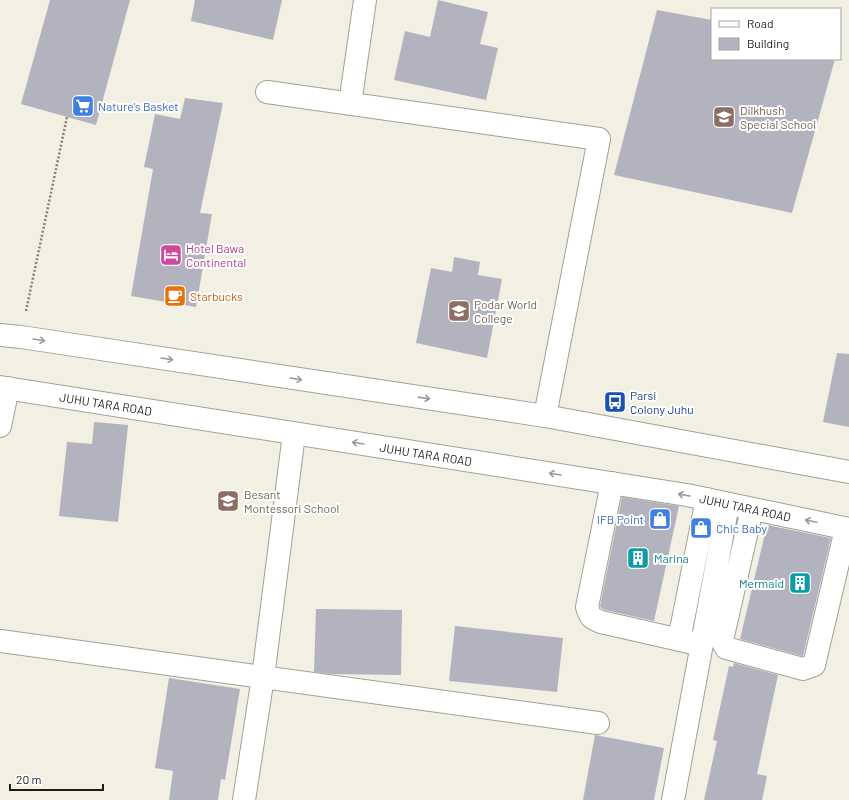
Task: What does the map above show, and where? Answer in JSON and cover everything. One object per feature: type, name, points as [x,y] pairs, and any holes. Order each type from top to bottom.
[{"type":"street","points":[[350,104],[364,0]]},
{"type":"street","points":[[267,92],[599,139],[544,416]]},
{"type":"street","points":[[11,336],[544,416],[849,472]]},
{"type":"street","points":[[0,426],[4,388]]},
{"type":"street","name":"JUHU TARA ROAD","points":[[4,388],[687,495],[848,529]]},
{"type":"street","points":[[244,800],[263,677],[294,434]]},
{"type":"street","points":[[612,484],[587,607],[589,615],[601,622],[702,645]]},
{"type":"street","points":[[678,640],[707,499]]},
{"type":"street","points":[[673,800],[728,504]]},
{"type":"street","points":[[752,509],[722,640],[726,648],[802,669],[814,665],[848,529]]},
{"type":"street","points":[[690,582],[713,586]]},
{"type":"street","points":[[0,641],[598,723]]},
{"type":"path","points":[[11,336],[67,117]]},
{"type":"building","points":[[50,0],[130,0],[96,125],[21,104]]},
{"type":"building","points":[[195,0],[282,0],[273,40],[191,21]]},
{"type":"building","points":[[438,0],[488,12],[480,44],[498,48],[486,100],[394,80],[405,31],[430,37]]},
{"type":"building","name":"Dilkhush Special School","points":[[657,10],[711,20],[711,60],[835,60],[792,213],[614,175]]},
{"type":"building","points":[[185,98],[223,103],[200,213],[212,214],[196,307],[131,296],[153,169],[144,167],[155,114],[180,119]]},
{"type":"building","name":"Podar World College","points":[[454,257],[480,262],[478,275],[502,279],[487,358],[416,343],[431,268],[452,272]]},
{"type":"building","points":[[837,353],[849,354],[849,427],[823,422]]},
{"type":"building","points":[[94,422],[128,425],[118,522],[59,516],[67,442],[92,444]]},
{"type":"building","name":"Marina","points":[[622,497],[679,506],[654,621],[605,610],[600,606]]},
{"type":"building","name":"Mermaid","points":[[767,525],[831,538],[803,656],[740,639]]},
{"type":"building","points":[[316,609],[402,610],[401,675],[331,674],[314,672]]},
{"type":"building","points":[[455,626],[563,638],[557,692],[449,681]]},
{"type":"building","points":[[734,663],[778,675],[757,774],[767,776],[762,800],[704,800],[717,741],[713,740],[729,666],[733,667]]},
{"type":"building","points":[[169,678],[240,689],[225,780],[221,779],[218,800],[169,800],[173,771],[155,768]]},
{"type":"building","points":[[595,735],[664,748],[654,800],[583,800]]},
{"type":"place","name":"Nature's Basket","points":[[83,106]]},
{"type":"place","name":"Dilkhush Special School","points":[[724,117]]},
{"type":"place","name":"Hotel Bawa Continental","points":[[171,255]]},
{"type":"place","name":"Starbucks","points":[[175,296]]},
{"type":"place","name":"Podar World College","points":[[459,311]]},
{"type":"place","name":"Parsi Colony Juhu","points":[[615,402]]},
{"type":"place","name":"Besant Montessori School","points":[[228,501]]},
{"type":"place","name":"IFB Point","points":[[660,519]]},
{"type":"place","name":"Chic Baby","points":[[701,528]]},
{"type":"place","name":"Marina","points":[[638,558]]},
{"type":"place","name":"Mermaid","points":[[800,583]]}]
